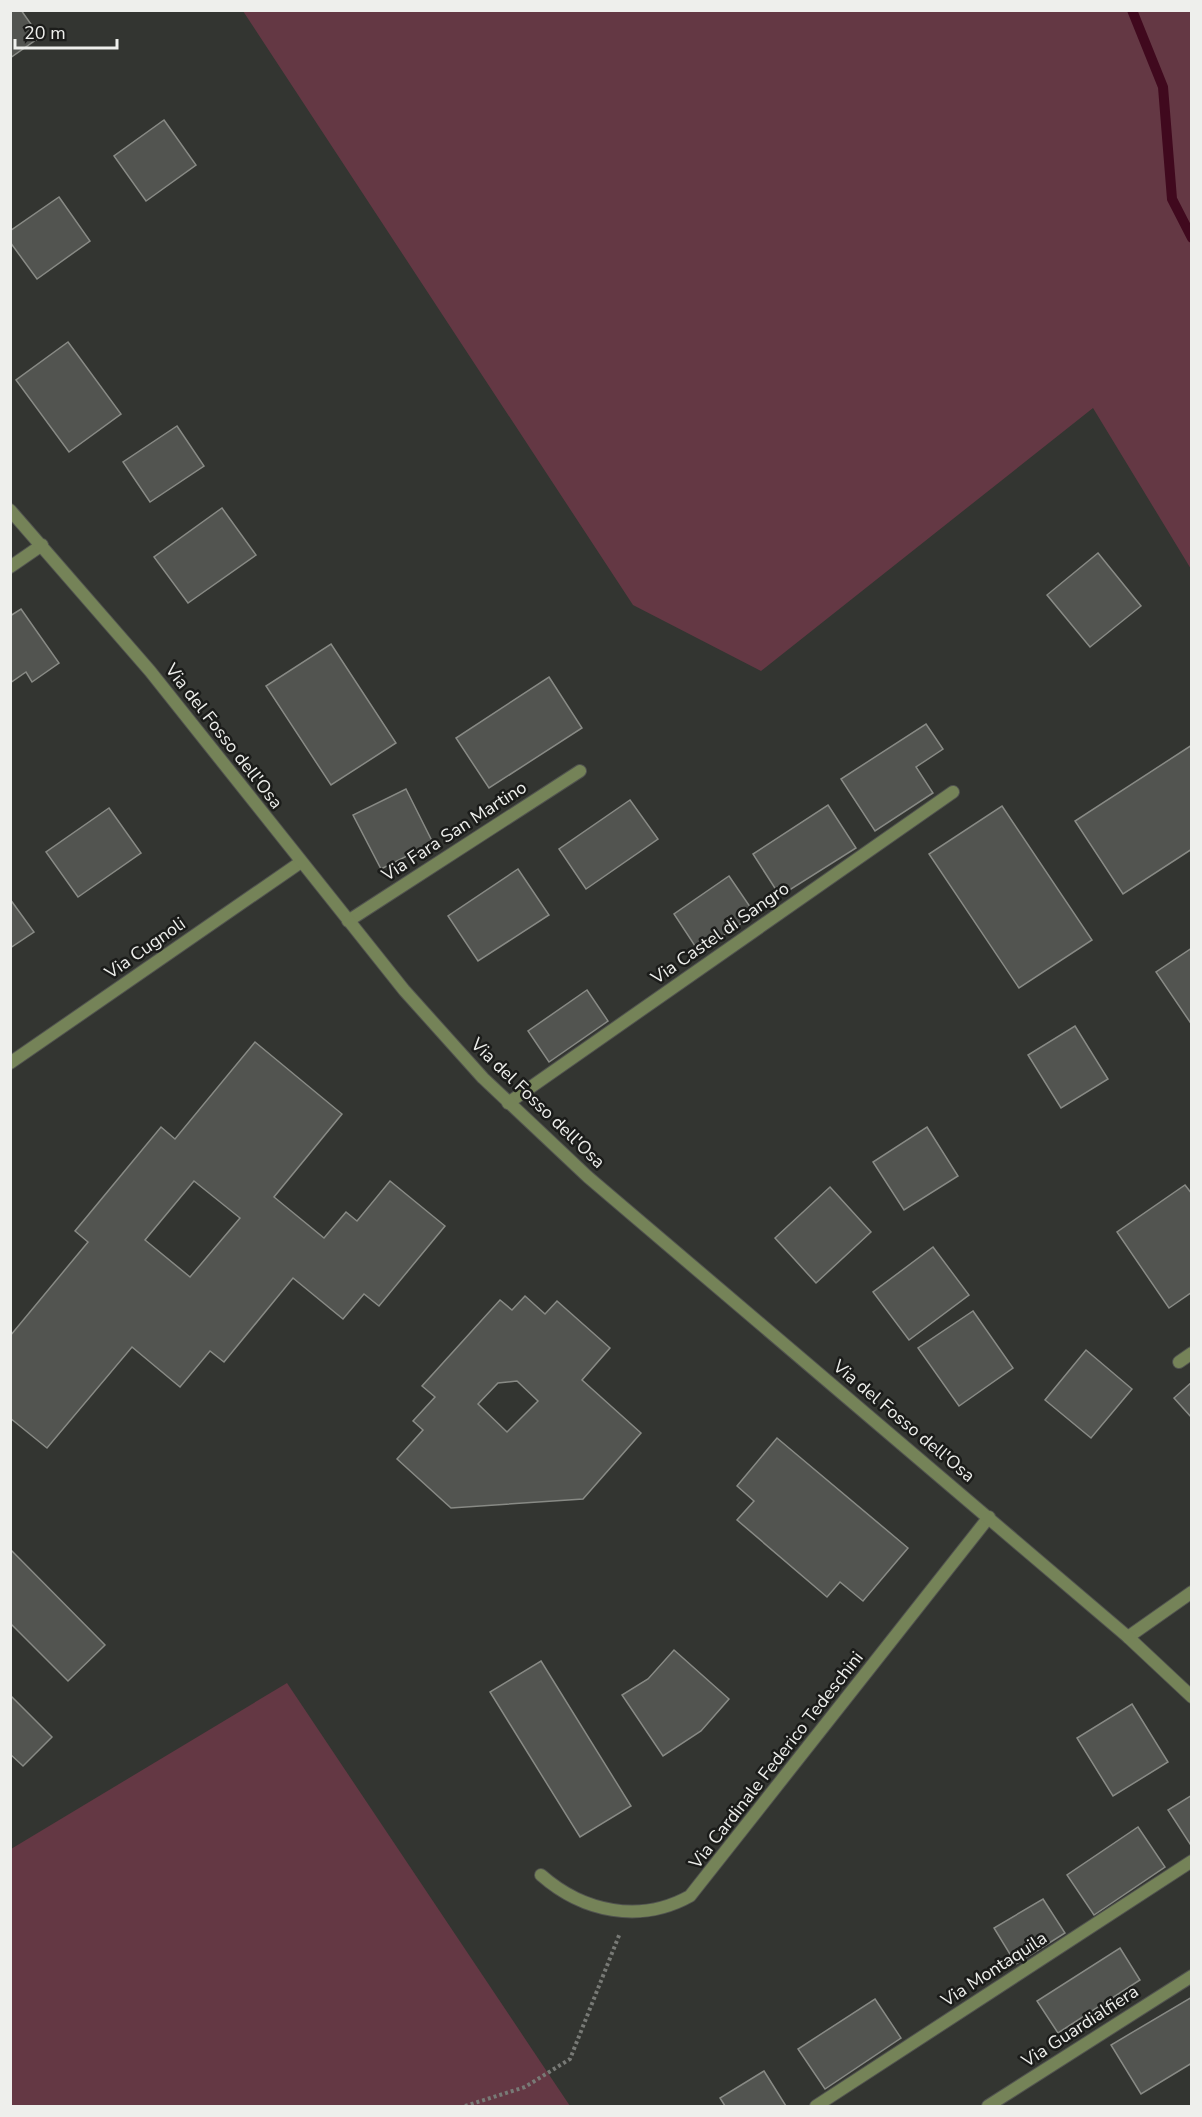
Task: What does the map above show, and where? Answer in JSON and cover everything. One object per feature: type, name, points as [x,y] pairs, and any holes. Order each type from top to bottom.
[{"type":"street","name":"Via del Fosso dell'Osa","points":[[10,510],[144,663],[430,1021],[508,1103],[588,1177],[1128,1637],[1191,1697]]},
{"type":"street","points":[[10,567],[42,545]]},
{"type":"street","name":"Via Fara San Martino","points":[[348,921],[580,771]]},
{"type":"street","name":"Via Castel di Sangro","points":[[508,1103],[953,792]]},
{"type":"street","name":"Via Cugnoli","points":[[10,1063],[301,862]]},
{"type":"street","points":[[1179,1362],[1191,1353]]},
{"type":"street","name":"Via Cardinale Federico Tedeschini","points":[[542,1875],[573,1898],[627,1912],[641,1912],[668,1906],[690,1896],[989,1517]]},
{"type":"street","points":[[1128,1637],[1191,1592]]},
{"type":"street","name":"Via Montaquila","points":[[816,2106],[1191,1861]]},
{"type":"street","name":"Via Guardialfiera","points":[[988,2106],[1191,1976]]},
{"type":"path","points":[[465,2106],[525,2087],[570,2059],[608,1966],[627,1912]]},
{"type":"shaded area","points":[[243,11],[1191,11],[1191,569],[1093,408],[761,671],[633,605]]},
{"type":"shaded area","points":[[287,1683],[570,2106],[11,2106],[11,1849]]},
{"type":"building","points":[[10,10],[21,10],[40,37],[10,58]]},
{"type":"building","points":[[164,120],[196,165],[146,201],[114,156]]},
{"type":"building","points":[[59,197],[90,241],[37,279],[10,242],[10,231]]},
{"type":"building","points":[[68,342],[121,414],[69,452],[16,380]]},
{"type":"building","points":[[177,426],[204,466],[150,502],[123,462]]},
{"type":"building","points":[[222,508],[256,555],[188,603],[154,557]]},
{"type":"building","points":[[1098,553],[1141,606],[1090,647],[1047,595]]},
{"type":"building","points":[[21,609],[59,663],[32,682],[26,672],[10,683],[10,616]]},
{"type":"building","points":[[331,644],[396,743],[331,785],[266,686]]},
{"type":"building","points":[[549,677],[582,728],[489,788],[456,738]]},
{"type":"building","points":[[926,724],[943,749],[916,767],[933,793],[875,831],[841,779]]},
{"type":"building","points":[[1192,745],[1192,849],[1123,894],[1075,821]]},
{"type":"building","points":[[406,789],[433,843],[381,869],[353,815]]},
{"type":"building","points":[[630,800],[658,839],[586,889],[559,849]]},
{"type":"building","points":[[828,805],[856,848],[780,896],[753,854]]},
{"type":"building","points":[[1002,806],[1092,940],[1019,988],[929,854]]},
{"type":"building","points":[[109,808],[141,853],[78,897],[46,852]]},
{"type":"building","points":[[518,869],[549,915],[478,961],[448,916]]},
{"type":"building","points":[[729,876],[755,914],[699,952],[674,914]]},
{"type":"building","points":[[10,899],[34,932],[10,948]]},
{"type":"building","points":[[1192,948],[1192,1025],[1156,972]]},
{"type":"building","points":[[587,990],[608,1021],[549,1062],[528,1031]]},
{"type":"building","points":[[1075,1026],[1108,1079],[1061,1108],[1028,1055]]},
{"type":"building","points":[[255,1042],[342,1114],[274,1197],[324,1238],[346,1212],[357,1221],[390,1181],[445,1226],[379,1306],[364,1294],[343,1319],[293,1278],[224,1362],[210,1351],[180,1387],[132,1347],[47,1448],[10,1418],[10,1336],[88,1242],[75,1231],[161,1127],[175,1139]],"holes":[[[194,1181],[240,1218],[190,1277],[145,1240]]]},
{"type":"building","points":[[927,1127],[958,1176],[904,1210],[873,1162]]},
{"type":"building","points":[[1185,1185],[1192,1194],[1192,1292],[1169,1308],[1117,1232]]},
{"type":"building","points":[[830,1187],[871,1232],[816,1283],[775,1238]]},
{"type":"building","points":[[933,1247],[969,1295],[909,1340],[873,1292]]},
{"type":"building","points":[[525,1296],[545,1314],[557,1301],[610,1348],[582,1380],[641,1433],[583,1499],[451,1508],[397,1459],[423,1430],[413,1421],[435,1397],[422,1386],[500,1300],[512,1310]],"holes":[[[517,1381],[538,1401],[507,1432],[478,1404],[498,1383]]]},
{"type":"building","points":[[973,1311],[1013,1368],[959,1406],[918,1348]]},
{"type":"building","points":[[1086,1350],[1132,1389],[1091,1438],[1045,1400]]},
{"type":"building","points":[[1192,1382],[1192,1418],[1174,1398]]},
{"type":"building","points":[[777,1438],[908,1548],[863,1601],[840,1582],[827,1597],[737,1520],[754,1501],[737,1486]]},
{"type":"building","points":[[10,1549],[105,1645],[68,1681],[10,1623]]},
{"type":"building","points":[[674,1650],[729,1699],[701,1731],[663,1756],[622,1695],[648,1679]]},
{"type":"building","points":[[541,1661],[631,1806],[580,1837],[490,1692]]},
{"type":"building","points":[[10,1695],[52,1737],[23,1766],[10,1754]]},
{"type":"building","points":[[1132,1704],[1168,1762],[1113,1796],[1077,1738]]},
{"type":"building","points":[[1192,1795],[1192,1847],[1168,1810]]},
{"type":"building","points":[[1138,1827],[1165,1867],[1094,1915],[1067,1875]]},
{"type":"building","points":[[1043,1899],[1065,1933],[1016,1964],[994,1928]]},
{"type":"building","points":[[1120,1948],[1140,1980],[1058,2033],[1037,2001]]},
{"type":"building","points":[[1192,1997],[1192,2063],[1141,2094],[1111,2045]]},
{"type":"building","points":[[875,1999],[901,2038],[825,2089],[798,2049]]},
{"type":"building","points":[[764,2071],[786,2106],[725,2106],[720,2098]]},
{"type":"waterway","points":[[1132,10],[1163,87],[1172,199],[1192,238]]}]
